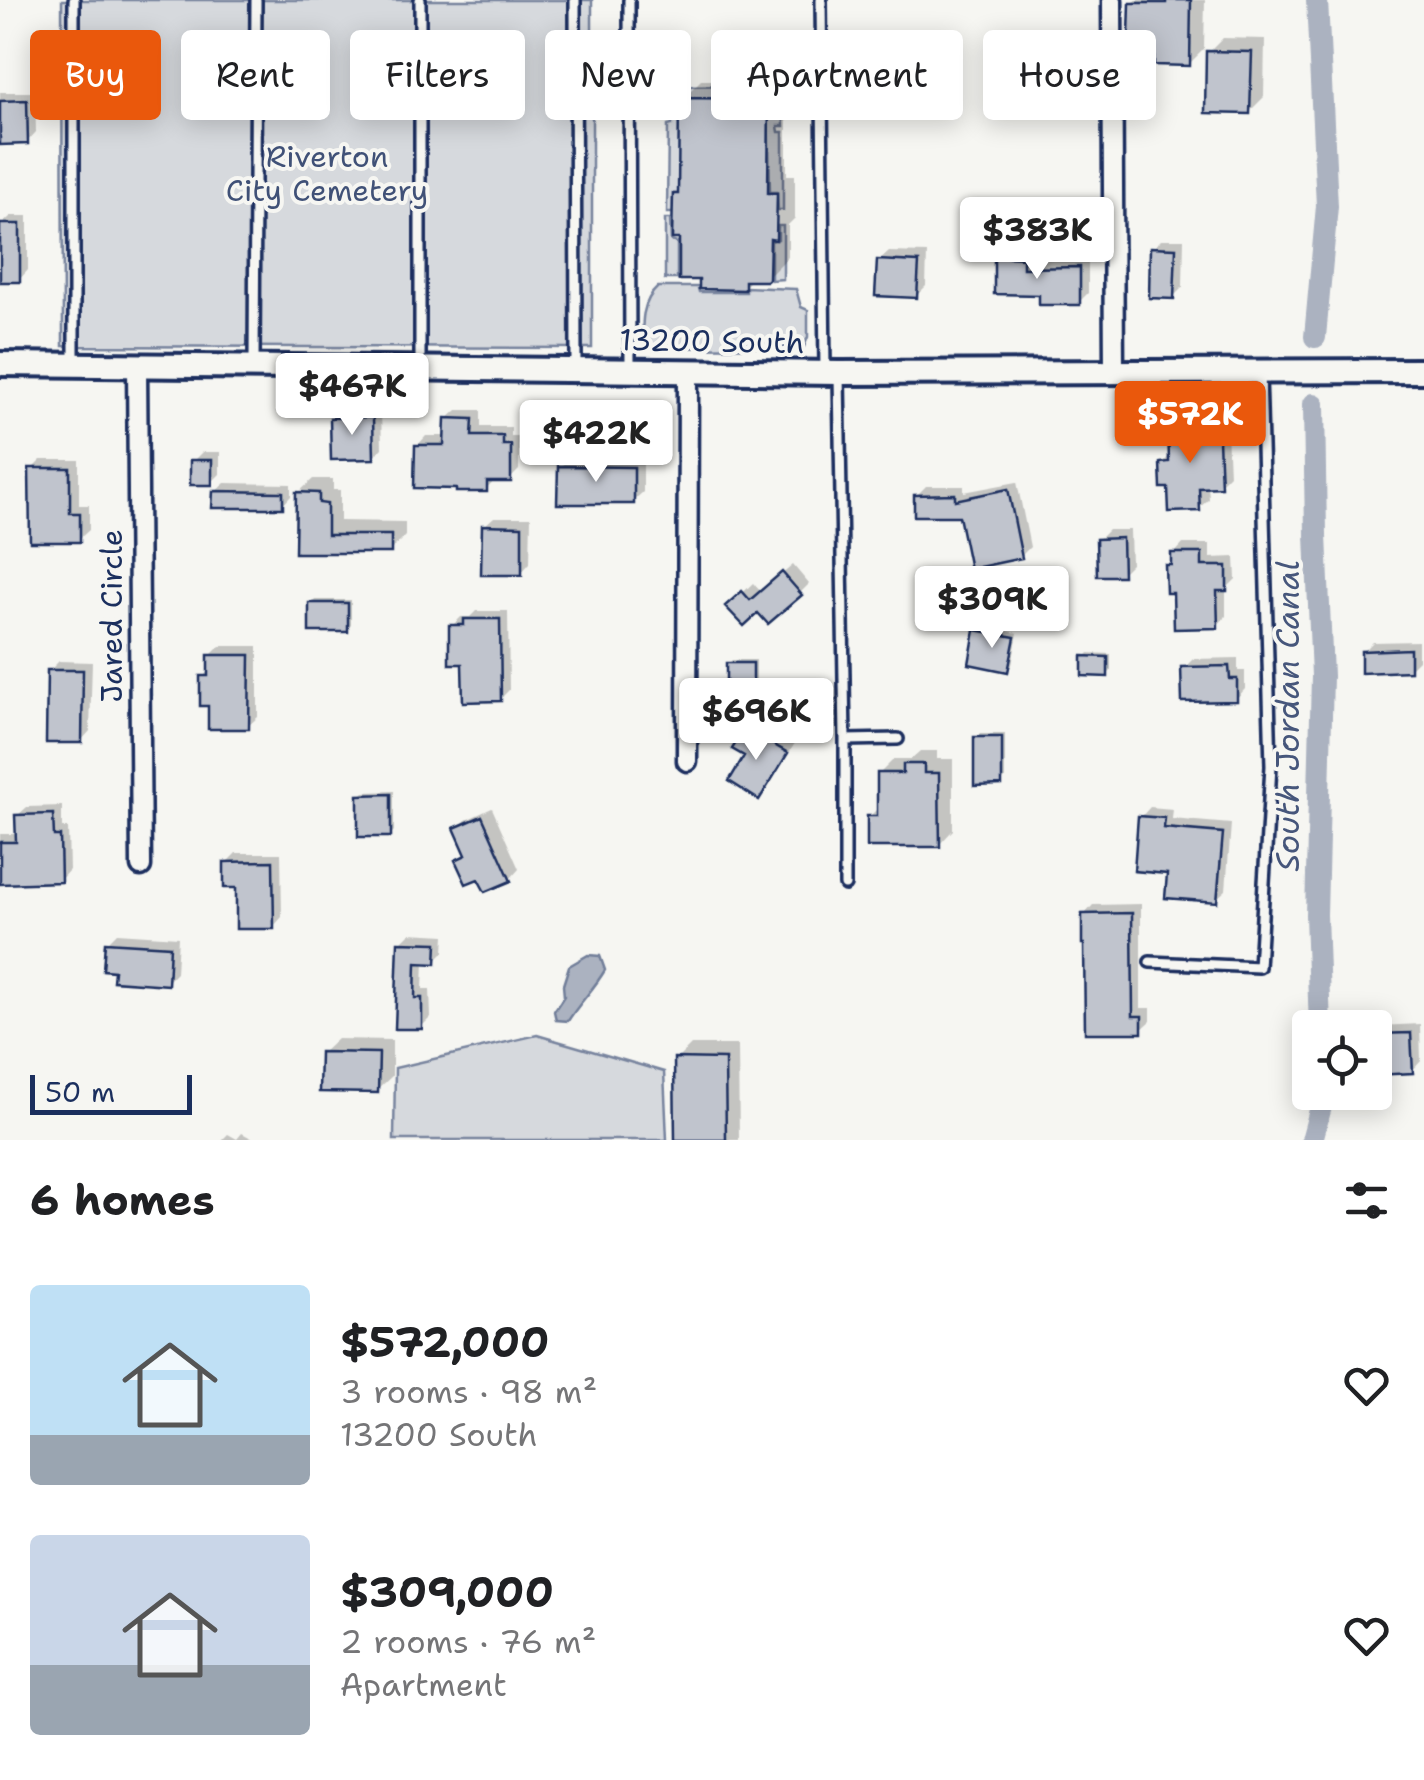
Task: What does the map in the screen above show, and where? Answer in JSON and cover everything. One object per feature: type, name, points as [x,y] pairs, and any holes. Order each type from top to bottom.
[{"type":"street","points":[[1112,0],[1114,372]]},
{"type":"street","name":"13200 South","points":[[0,364],[832,373],[1424,371]]},
{"type":"street","name":"Jared Circle","points":[[137,366],[141,866]]},
{"type":"street","points":[[687,760],[688,371]]},
{"type":"lane","points":[[74,0],[74,366]]},
{"type":"lane","points":[[254,366],[256,0]]},
{"type":"lane","points":[[420,0],[420,368]]},
{"type":"lane","points":[[575,0],[576,370]]},
{"type":"lane","points":[[629,0],[630,370]]},
{"type":"lane","points":[[821,0],[845,740],[845,885]]},
{"type":"lane","points":[[1150,962],[1258,967],[1271,766],[1260,372]]},
{"type":"lane","points":[[845,740],[898,739]]},
{"type":"green space","name":"Riverton City Cemetery","points":[[62,0],[592,0],[592,30],[545,30],[545,120],[592,120],[592,348],[63,346],[62,120],[161,120],[161,30],[62,30]]},
{"type":"green space","points":[[691,86],[711,86],[711,120],[748,120],[679,194],[673,194],[673,213],[667,213],[668,126],[673,120],[691,120]]},
{"type":"green space","points":[[768,120],[784,120],[784,126],[778,126],[779,132],[783,132],[783,210],[778,210],[777,192],[770,192]]},
{"type":"green space","points":[[665,219],[670,219],[671,241],[677,243],[677,279],[665,279]]},
{"type":"green space","points":[[778,226],[783,226],[783,279],[771,280],[771,241],[778,239]]},
{"type":"green space","points":[[658,287],[698,287],[699,292],[746,292],[746,287],[796,289],[801,307],[808,310],[808,337],[804,347],[643,348],[645,308]]},
{"type":"green space","points":[[537,1035],[664,1072],[667,1140],[394,1140],[395,1068]]},
{"type":"shaded area","points":[[588,955],[600,956],[605,970],[568,1021],[556,1020],[554,1011],[564,996],[569,966]]},
{"type":"building","points":[[1191,0],[1190,66],[1156,65],[1156,30],[1129,30],[1130,3]]},
{"type":"building","points":[[1206,51],[1252,52],[1250,114],[1205,113]]},
{"type":"building","points":[[691,98],[711,98],[711,120],[769,120],[768,193],[777,193],[776,240],[770,239],[769,279],[745,281],[745,290],[699,289],[699,280],[679,280],[679,239],[672,239],[673,194],[678,194],[679,120],[691,120]]},
{"type":"building","points":[[27,100],[28,144],[0,145],[0,101]]},
{"type":"building","points":[[0,224],[20,224],[20,282],[0,282]]},
{"type":"building","points":[[1150,247],[1176,248],[1174,299],[1149,298]]},
{"type":"building","points":[[994,256],[1023,258],[1023,268],[1080,267],[1080,305],[1039,305],[1039,295],[994,294]]},
{"type":"building","points":[[877,260],[919,262],[917,298],[875,296]]},
{"type":"building","points":[[373,417],[374,459],[331,460],[330,418]]},
{"type":"building","points":[[445,418],[473,419],[472,436],[503,436],[503,445],[511,445],[511,482],[487,482],[487,492],[414,488],[415,445],[444,445]]},
{"type":"building","points":[[1213,424],[1213,439],[1219,439],[1221,487],[1199,488],[1200,511],[1169,512],[1168,488],[1161,488],[1160,463],[1169,462],[1168,426]]},
{"type":"building","points":[[190,460],[212,460],[212,485],[190,485]]},
{"type":"building","points":[[558,466],[634,467],[634,504],[557,504]]},
{"type":"building","points":[[29,468],[70,468],[70,513],[80,513],[80,542],[30,542]]},
{"type":"building","points":[[1008,489],[1022,558],[970,569],[959,516],[914,516],[914,495],[955,494],[955,500]]},
{"type":"building","points":[[213,491],[283,492],[283,508],[212,508]]},
{"type":"building","points":[[296,492],[319,493],[319,503],[327,504],[327,535],[391,535],[391,553],[295,553]]},
{"type":"building","points":[[482,525],[522,526],[522,575],[481,575]]},
{"type":"building","points":[[1122,538],[1123,576],[1097,576],[1096,539]]},
{"type":"building","points":[[1171,553],[1202,553],[1202,566],[1227,566],[1227,591],[1217,591],[1218,628],[1174,629],[1173,593],[1166,593],[1165,565],[1171,565]]},
{"type":"building","points":[[782,572],[802,595],[768,624],[758,613],[744,626],[725,606],[742,591],[750,600]]},
{"type":"building","points":[[309,603],[348,603],[348,632],[309,632]]},
{"type":"building","points":[[464,619],[500,619],[501,701],[463,702],[462,664],[449,664],[449,625],[464,625]]},
{"type":"building","points":[[975,630],[1015,637],[1008,672],[969,664]]},
{"type":"building","points":[[1410,649],[1410,671],[1361,673],[1361,651]]},
{"type":"building","points":[[208,655],[250,655],[249,729],[208,729],[208,706],[200,706],[200,676],[208,676]]},
{"type":"building","points":[[1082,656],[1108,657],[1108,677],[1082,676]]},
{"type":"building","points":[[726,663],[753,663],[753,697],[726,697]]},
{"type":"building","points":[[1229,666],[1230,679],[1237,679],[1237,701],[1182,702],[1181,667]]},
{"type":"building","points":[[47,670],[83,670],[82,743],[46,743]]},
{"type":"building","points":[[745,728],[788,753],[759,800],[729,781],[744,756],[732,749]]},
{"type":"building","points":[[974,737],[1002,737],[1002,785],[974,786]]},
{"type":"building","points":[[903,764],[924,764],[924,773],[939,773],[940,847],[867,847],[867,816],[877,816],[877,773],[903,773]]},
{"type":"building","points":[[391,794],[391,837],[358,837],[358,795]]},
{"type":"building","points":[[53,814],[54,836],[60,836],[61,882],[0,884],[0,842],[16,842],[15,815]]},
{"type":"building","points":[[482,816],[511,881],[485,892],[478,879],[466,884],[455,860],[466,855],[454,828]]},
{"type":"building","points":[[1138,816],[1165,818],[1164,828],[1223,833],[1217,902],[1165,898],[1167,874],[1134,871]]},
{"type":"building","points":[[273,861],[274,929],[236,929],[236,888],[224,888],[224,862]]},
{"type":"building","points":[[1132,913],[1133,1016],[1142,1016],[1142,1033],[1085,1033],[1082,914]]},
{"type":"building","points":[[105,942],[170,946],[168,985],[113,981],[114,971],[103,970]]},
{"type":"building","points":[[398,942],[437,943],[436,964],[416,963],[415,998],[422,998],[422,1029],[395,1029]]},
{"type":"building","points":[[1411,1033],[1413,1073],[1392,1074],[1392,1034]]},
{"type":"building","points":[[320,1052],[379,1053],[378,1093],[319,1092]]},
{"type":"building","points":[[674,1058],[725,1059],[726,1140],[675,1140]]},
{"type":"waterway","name":"South Jordan Canal","points":[[1315,337],[1327,206],[1317,0]]},
{"type":"waterway","name":"South Jordan Canal","points":[[1314,404],[1322,676],[1316,915],[1319,1010]]},
{"type":"waterway","name":"South Jordan Canal","points":[[1312,1140],[1320,1110]]}]
